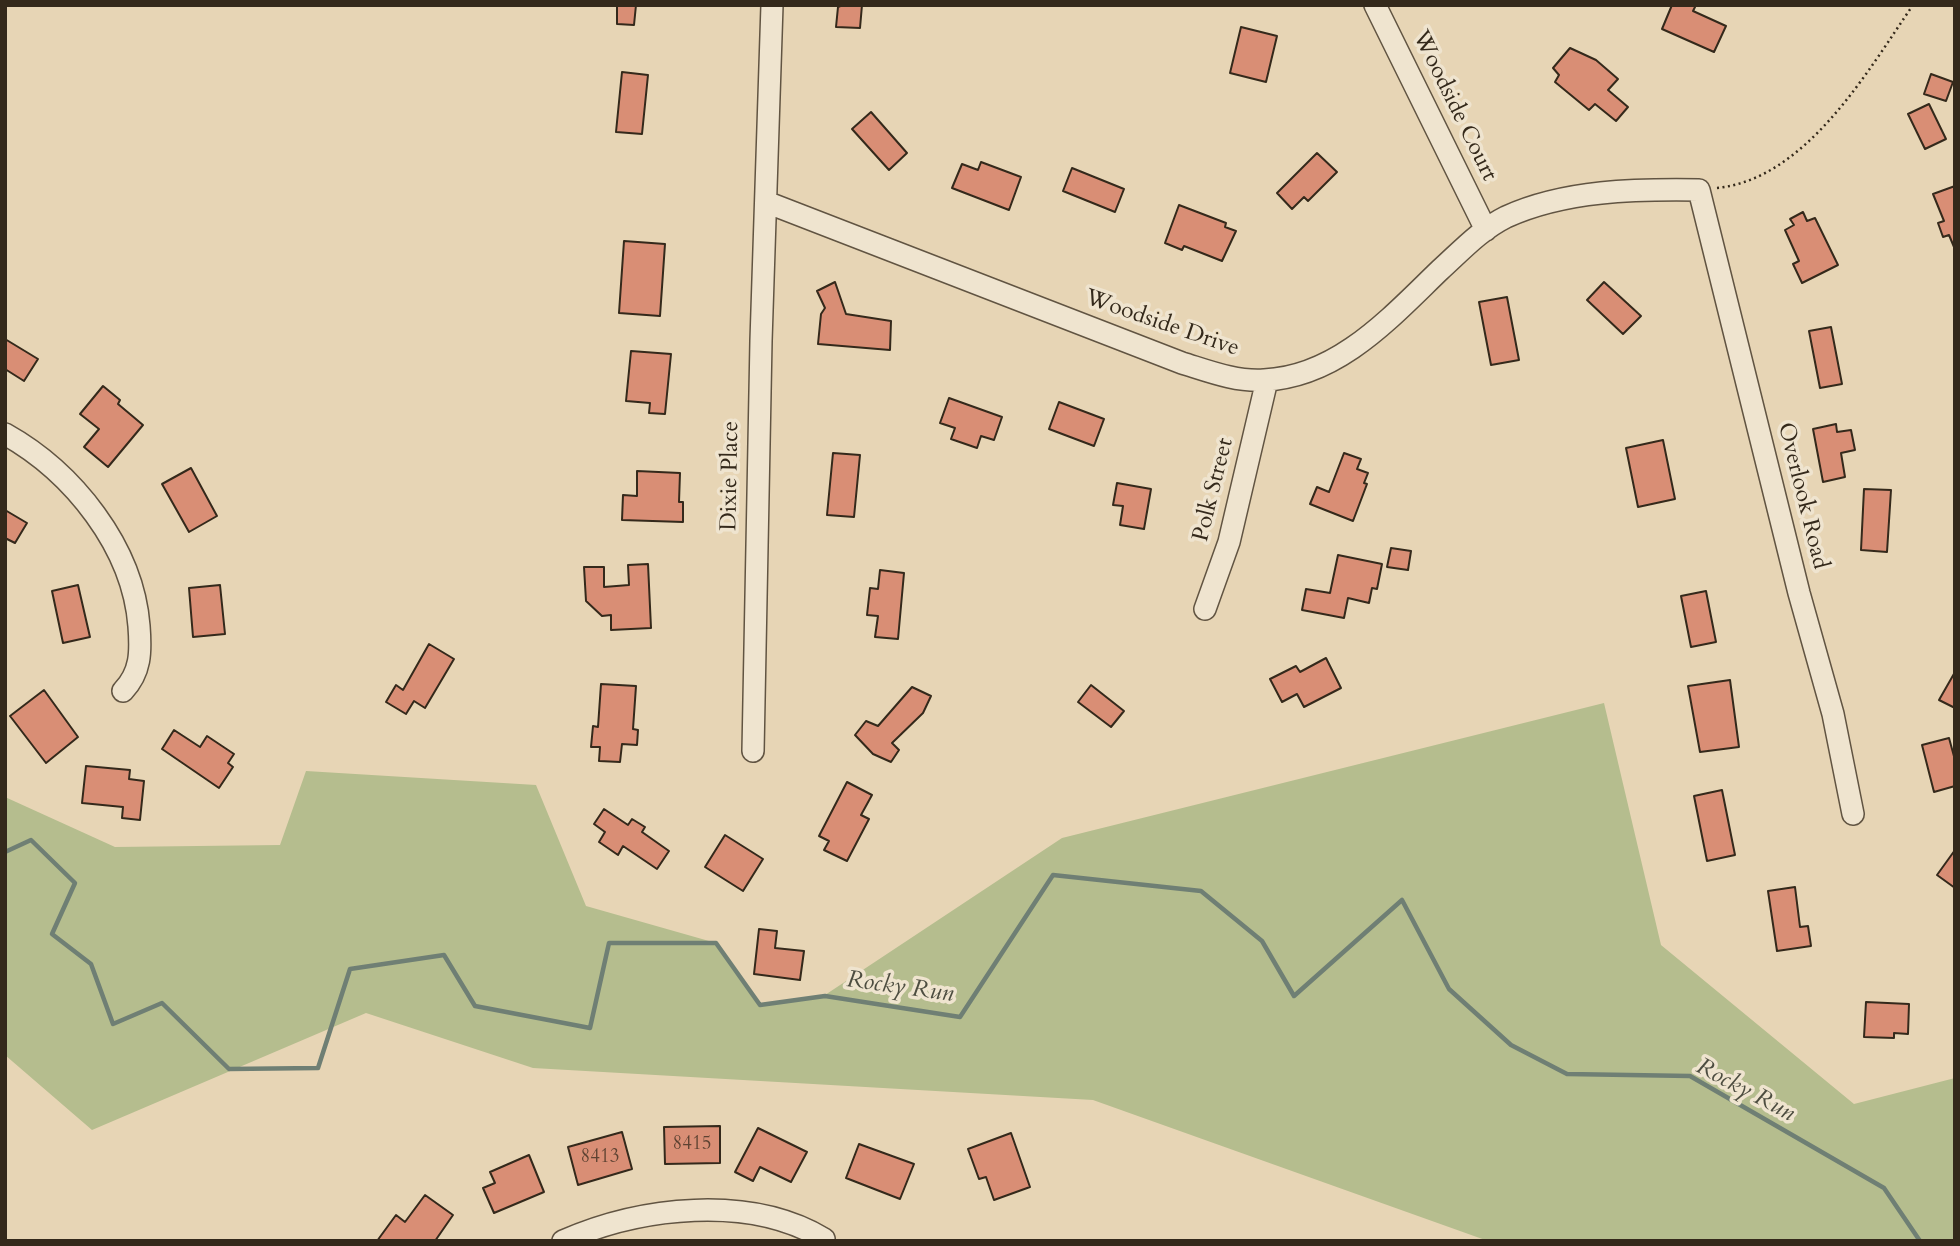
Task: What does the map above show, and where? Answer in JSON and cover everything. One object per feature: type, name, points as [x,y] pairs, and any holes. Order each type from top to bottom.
[{"type":"street","points":[[766,202],[772,5]]},
{"type":"street","name":"Woodside Court","points":[[1375,5],[1486,230]]},
{"type":"street","name":"Woodside Drive","points":[[766,202],[1182,363],[1237,379],[1267,380],[1318,367],[1355,346],[1486,230],[1506,218],[1558,201],[1636,190],[1699,190]]},
{"type":"street","name":"Overlook Road","points":[[1699,190],[1799,593],[1833,714],[1853,814]]},
{"type":"street","name":"Dixie Place","points":[[752,751],[766,202]]},
{"type":"street","name":"Polk Street","points":[[1205,609],[1229,542],[1267,380]]},
{"type":"street","points":[[5,434],[42,458],[67,480],[87,504],[122,562],[134,599],[141,647],[133,680],[123,691]]},
{"type":"street","points":[[563,1241],[645,1217],[722,1212],[788,1220],[824,1239]]},
{"type":"path","points":[[1699,190],[1728,187],[1754,179],[1794,155],[1846,99],[1913,5]]},
{"type":"green space","points":[[1604,703],[1661,945],[1854,1104],[1955,1078],[1955,1241],[1488,1241],[1093,1100],[533,1068],[366,1013],[92,1130],[5,1055],[5,797],[115,847],[280,845],[306,771],[536,785],[586,906],[716,943],[761,1005],[825,995],[1062,838]]},
{"type":"building","points":[[617,5],[636,5],[634,25],[617,24]]},
{"type":"building","points":[[862,5],[860,28],[836,27],[838,7]]},
{"type":"building","points":[[1672,5],[1696,5],[1693,11],[1726,26],[1714,52],[1662,29]]},
{"type":"building","points":[[1241,27],[1277,36],[1266,82],[1230,73]]},
{"type":"building","points":[[1570,48],[1596,60],[1618,79],[1608,90],[1628,107],[1616,121],[1595,104],[1589,110],[1555,82],[1559,75],[1553,68]]},
{"type":"building","points":[[622,72],[648,75],[642,134],[616,132]]},
{"type":"building","points":[[1931,74],[1953,82],[1946,101],[1924,94]]},
{"type":"building","points":[[1929,104],[1946,139],[1925,149],[1908,114]]},
{"type":"building","points":[[871,112],[907,153],[889,170],[852,129]]},
{"type":"building","points":[[1317,153],[1337,172],[1308,201],[1304,197],[1292,209],[1277,193]]},
{"type":"building","points":[[981,162],[1021,177],[1009,210],[952,188],[962,164],[978,170]]},
{"type":"building","points":[[1072,168],[1124,189],[1115,212],[1063,191]]},
{"type":"building","points":[[1955,186],[1954,247],[1949,235],[1943,237],[1938,223],[1944,221],[1933,194]]},
{"type":"building","points":[[1179,205],[1226,223],[1225,227],[1236,231],[1222,261],[1184,246],[1182,250],[1165,243]]},
{"type":"building","points":[[1803,212],[1807,221],[1815,218],[1838,265],[1802,283],[1793,264],[1799,261],[1785,230],[1794,225],[1790,219]]},
{"type":"building","points":[[624,241],[665,244],[660,316],[619,313]]},
{"type":"building","points":[[835,282],[846,314],[891,321],[890,350],[818,344],[821,314],[825,308],[817,291]]},
{"type":"building","points":[[1604,282],[1641,316],[1623,334],[1587,300]]},
{"type":"building","points":[[1507,297],[1519,360],[1491,365],[1479,302]]},
{"type":"building","points":[[1831,327],[1842,384],[1820,388],[1809,331]]},
{"type":"building","points":[[5,339],[38,359],[24,381],[5,369]]},
{"type":"building","points":[[631,351],[671,354],[665,414],[649,413],[650,403],[626,401]]},
{"type":"building","points":[[103,386],[120,400],[118,404],[143,425],[108,467],[84,447],[99,429],[80,414]]},
{"type":"building","points":[[949,398],[1002,417],[994,440],[981,436],[977,448],[951,439],[955,428],[940,423]]},
{"type":"building","points":[[1059,402],[1104,419],[1094,446],[1049,429]]},
{"type":"building","points":[[1836,424],[1837,432],[1851,430],[1855,450],[1841,453],[1845,477],[1823,482],[1813,429]]},
{"type":"building","points":[[1663,440],[1675,499],[1638,507],[1626,448]]},
{"type":"building","points":[[833,453],[860,455],[854,517],[827,515]]},
{"type":"building","points":[[1344,453],[1361,459],[1357,469],[1368,473],[1364,483],[1367,484],[1353,521],[1310,504],[1317,487],[1329,492]]},
{"type":"building","points":[[191,468],[217,516],[189,532],[162,484]]},
{"type":"building","points":[[637,471],[680,473],[679,502],[683,502],[683,522],[622,520],[623,495],[637,496]]},
{"type":"building","points":[[1117,483],[1151,489],[1144,529],[1120,525],[1123,506],[1113,505]]},
{"type":"building","points":[[1864,489],[1891,490],[1887,552],[1861,550]]},
{"type":"building","points":[[5,510],[27,523],[15,543],[5,538]]},
{"type":"building","points":[[1391,548],[1411,551],[1408,570],[1387,567]]},
{"type":"building","points":[[1338,555],[1382,564],[1377,589],[1372,588],[1369,603],[1348,598],[1344,618],[1302,610],[1306,589],[1330,593]]},
{"type":"building","points":[[648,564],[651,628],[611,630],[611,615],[602,616],[586,601],[584,567],[604,567],[604,587],[629,585],[628,565]]},
{"type":"building","points":[[880,570],[904,573],[898,639],[875,637],[878,616],[867,615],[870,588],[878,589]]},
{"type":"building","points":[[78,585],[90,637],[63,643],[52,591]]},
{"type":"building","points":[[220,585],[225,634],[193,637],[189,588]]},
{"type":"building","points":[[1706,591],[1716,642],[1691,647],[1681,596]]},
{"type":"building","points":[[429,644],[454,659],[425,708],[414,701],[406,714],[386,702],[396,685],[403,690]]},
{"type":"building","points":[[1326,658],[1341,688],[1304,707],[1297,694],[1282,702],[1270,679],[1296,666],[1300,672]]},
{"type":"building","points":[[1955,672],[1955,708],[1939,700]]},
{"type":"building","points":[[1730,680],[1739,747],[1700,752],[1688,686]]},
{"type":"building","points":[[601,684],[636,686],[633,729],[638,730],[637,745],[622,744],[620,762],[599,761],[600,747],[591,747],[593,726],[598,727]]},
{"type":"building","points":[[1091,685],[1124,711],[1111,727],[1078,702]]},
{"type":"building","points":[[912,687],[931,696],[923,713],[892,743],[899,750],[891,762],[873,754],[855,735],[866,721],[878,726]]},
{"type":"building","points":[[44,690],[78,737],[46,763],[10,716]]},
{"type":"building","points":[[174,730],[200,747],[207,736],[234,754],[228,763],[233,767],[219,788],[162,749]]},
{"type":"building","points":[[1949,738],[1955,760],[1955,786],[1934,792],[1922,745]]},
{"type":"building","points":[[86,766],[130,770],[129,779],[144,781],[140,820],[122,818],[123,807],[82,803]]},
{"type":"building","points":[[847,782],[872,795],[861,815],[869,819],[847,861],[824,850],[829,841],[819,836]]},
{"type":"building","points":[[1722,790],[1735,855],[1707,861],[1694,796]]},
{"type":"building","points":[[604,809],[628,825],[632,819],[645,827],[642,832],[669,851],[657,869],[623,846],[618,855],[599,842],[605,832],[594,824]]},
{"type":"building","points":[[725,835],[763,859],[743,891],[705,867]]},
{"type":"building","points":[[1955,850],[1955,888],[1937,875]]},
{"type":"building","points":[[1795,887],[1800,927],[1808,926],[1811,946],[1777,951],[1768,891]]},
{"type":"building","points":[[759,929],[777,931],[775,948],[804,951],[800,980],[754,974]]},
{"type":"building","points":[[1866,1002],[1909,1004],[1908,1034],[1894,1033],[1894,1038],[1864,1037]]},
{"type":"building","points":[[720,1126],[720,1163],[665,1164],[664,1127]]},
{"type":"building","points":[[758,1128],[807,1152],[791,1182],[760,1167],[753,1181],[735,1172]]},
{"type":"building","points":[[622,1132],[632,1169],[578,1185],[568,1147]]},
{"type":"building","points":[[1011,1133],[1030,1187],[994,1200],[986,1177],[979,1179],[968,1149]]},
{"type":"building","points":[[859,1144],[914,1164],[900,1199],[846,1178]]},
{"type":"building","points":[[529,1155],[544,1192],[494,1213],[483,1188],[495,1183],[490,1172]]},
{"type":"building","points":[[425,1195],[453,1215],[435,1241],[377,1241],[396,1215],[405,1222]]},
{"type":"waterway","name":"Rocky Run","points":[[5,852],[31,840],[75,883],[52,934],[91,964],[113,1024],[162,1003],[229,1069],[318,1068],[350,969],[444,955],[475,1006],[590,1028],[609,943],[716,943],[760,1005],[825,996],[960,1017],[1053,875],[1201,891],[1262,941],[1294,996],[1402,900],[1449,989],[1511,1045],[1567,1074],[1690,1076],[1884,1188],[1920,1241]]}]
